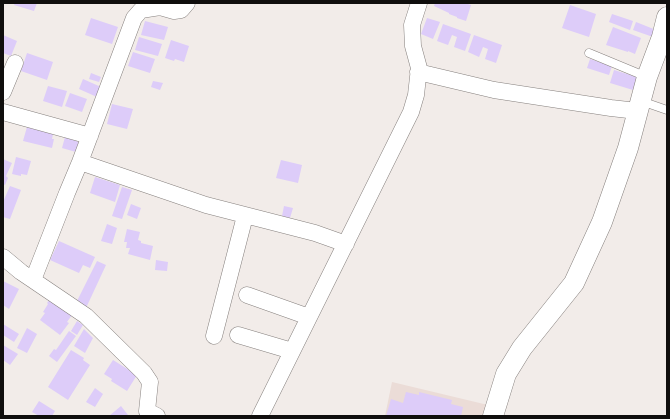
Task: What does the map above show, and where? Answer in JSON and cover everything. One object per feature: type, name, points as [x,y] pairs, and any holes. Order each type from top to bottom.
[{"type":"street","points":[[33,280],[80,162],[134,18],[141,10],[160,7],[174,11],[181,10],[187,3]]},
{"type":"street","points":[[260,416],[412,112],[416,95],[419,68],[412,46],[412,26],[419,3]]},
{"type":"street","points":[[493,416],[506,374],[522,348],[574,283],[602,222],[628,148],[638,106],[662,37],[667,17]]},
{"type":"street","points":[[3,92],[15,63]]},
{"type":"street","points":[[418,72],[494,90],[611,108],[638,106]]},
{"type":"street","points":[[3,112],[90,136]]},
{"type":"street","points":[[80,162],[206,205],[315,233],[346,244]]},
{"type":"street","points":[[214,336],[245,216]]},
{"type":"street","points":[[3,257],[21,272],[86,316],[144,373],[150,382],[147,414]]},
{"type":"street","points":[[247,295],[309,317]]},
{"type":"street","points":[[238,335],[292,352]]},
{"type":"lane","points":[[589,53],[647,77]]},
{"type":"lane","points":[[638,106],[667,110]]},
{"type":"shaded area","points":[[392,382],[488,405],[487,416],[385,416]]},
{"type":"building","points":[[15,3],[37,3],[34,11],[14,5]]},
{"type":"building","points":[[435,3],[465,3],[471,5],[466,21],[434,6]]},
{"type":"building","points":[[570,5],[596,14],[589,37],[562,28]]},
{"type":"building","points":[[612,14],[633,21],[630,30],[609,22]]},
{"type":"building","points":[[91,18],[118,27],[112,44],[85,35]]},
{"type":"building","points":[[427,18],[440,22],[433,39],[421,34]]},
{"type":"building","points":[[145,21],[168,27],[164,40],[141,35]]},
{"type":"building","points":[[636,22],[656,30],[653,37],[633,30]]},
{"type":"building","points":[[443,24],[471,34],[465,51],[454,47],[457,37],[452,35],[448,45],[437,41]]},
{"type":"building","points":[[613,27],[641,38],[635,54],[606,45]]},
{"type":"building","points":[[3,35],[17,41],[11,56],[3,53]]},
{"type":"building","points":[[474,35],[502,45],[496,63],[485,59],[488,49],[483,47],[479,57],[468,52]]},
{"type":"building","points":[[139,37],[162,44],[158,56],[135,50]]},
{"type":"building","points":[[171,40],[189,46],[184,62],[165,58]]},
{"type":"building","points":[[133,52],[155,59],[150,73],[128,66]]},
{"type":"building","points":[[27,53],[53,62],[47,80],[21,71]]},
{"type":"building","points":[[590,59],[612,66],[609,75],[587,68]]},
{"type":"building","points":[[614,70],[637,77],[633,90],[610,83]]},
{"type":"building","points":[[91,73],[101,77],[99,82],[89,79]]},
{"type":"building","points":[[83,79],[101,87],[97,97],[79,89]]},
{"type":"building","points":[[153,81],[163,83],[160,90],[151,87]]},
{"type":"building","points":[[48,86],[67,91],[62,107],[43,101]]},
{"type":"building","points":[[70,93],[87,99],[82,112],[65,106]]},
{"type":"building","points":[[112,104],[133,109],[127,129],[107,124]]},
{"type":"building","points":[[27,127],[53,134],[52,139],[54,139],[52,148],[23,141]]},
{"type":"building","points":[[65,137],[79,142],[76,152],[62,148]]},
{"type":"building","points":[[16,157],[31,161],[27,175],[21,174],[21,176],[12,174]]},
{"type":"building","points":[[3,159],[12,163],[6,176],[8,178],[5,185],[3,184]]},
{"type":"building","points":[[281,160],[302,165],[298,183],[276,178]]},
{"type":"building","points":[[95,177],[120,185],[115,202],[90,193]]},
{"type":"building","points":[[10,186],[21,190],[10,219],[3,217],[3,202]]},
{"type":"building","points":[[122,187],[132,190],[122,219],[112,216]]},
{"type":"building","points":[[131,204],[141,208],[137,219],[127,215]]},
{"type":"building","points":[[284,206],[293,208],[290,218],[282,216]]},
{"type":"building","points":[[107,224],[117,228],[112,244],[101,241]]},
{"type":"building","points":[[127,229],[140,232],[138,240],[141,241],[141,243],[153,246],[150,260],[128,254],[130,248],[126,248],[127,242],[124,242]]},
{"type":"building","points":[[59,241],[95,257],[90,268],[83,265],[79,273],[50,260]]},
{"type":"building","points":[[156,260],[168,262],[167,271],[155,270]]},
{"type":"building","points":[[97,261],[106,265],[86,308],[76,303]]},
{"type":"building","points":[[3,281],[19,289],[9,309],[3,305]]},
{"type":"building","points":[[50,299],[72,315],[67,322],[69,323],[60,335],[40,320],[45,313],[43,312]]},
{"type":"building","points":[[77,321],[83,325],[77,335],[71,331]]},
{"type":"building","points":[[3,324],[19,334],[14,342],[3,335]]},
{"type":"building","points":[[27,328],[37,334],[27,353],[17,348]]},
{"type":"building","points":[[84,329],[93,338],[85,353],[74,346]]},
{"type":"building","points":[[69,331],[76,336],[57,362],[49,356],[54,349],[56,350]]},
{"type":"building","points":[[3,345],[18,354],[10,365],[3,360]]},
{"type":"building","points":[[71,350],[84,358],[83,360],[90,365],[68,400],[48,387]]},
{"type":"building","points":[[113,360],[137,375],[127,391],[111,381],[112,379],[104,374]]},
{"type":"building","points":[[95,388],[103,394],[95,407],[86,402]]},
{"type":"building","points":[[406,392],[419,395],[419,392],[452,400],[451,404],[463,407],[461,416],[386,416],[391,399],[403,403]]},
{"type":"building","points":[[39,401],[55,411],[52,416],[39,416],[32,412]]},
{"type":"building","points":[[121,406],[128,415],[109,416]]}]
